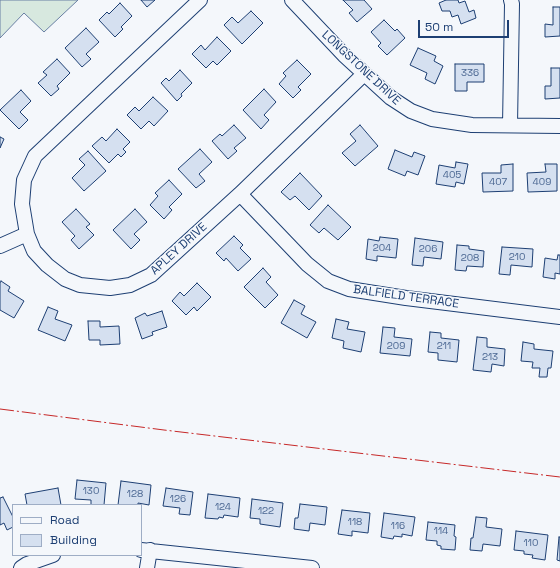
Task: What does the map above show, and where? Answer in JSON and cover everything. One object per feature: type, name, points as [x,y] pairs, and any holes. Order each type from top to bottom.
[{"type":"street","name":"APLEY DRIVE","points":[[200,0],[35,156],[24,180],[22,204],[27,234],[34,251],[47,266],[65,278],[80,285],[110,288],[130,285],[151,275],[240,194],[364,74]]},
{"type":"street","name":"LONGSTONE DRIVE","points":[[292,0],[364,74],[397,103],[410,111],[432,120],[472,125],[560,126]]},
{"type":"street","points":[[510,126],[511,0]]},
{"type":"street","name":"BALFIELD TERRACE","points":[[240,194],[307,264],[328,281],[349,289],[406,298],[560,317]]},
{"type":"street","points":[[0,246],[27,234]]},
{"type":"street","points":[[147,568],[145,550],[312,568]]},
{"type":"street","points":[[21,568],[27,564],[49,556]]},
{"type":"shaded area","points":[[0,0],[78,0],[44,32],[24,13],[0,38]]},
{"type":"building","points":[[141,0],[155,0],[147,7]]},
{"type":"building","points":[[343,0],[364,0],[372,9],[357,22],[349,13],[353,10]]},
{"type":"building","points":[[446,0],[458,0],[459,3],[465,1],[469,12],[474,10],[476,18],[461,24],[458,15],[452,17],[450,11],[442,11],[439,3]]},
{"type":"building","points":[[120,3],[132,16],[121,27],[123,29],[115,37],[99,20],[107,12],[109,14]]},
{"type":"building","points":[[553,7],[560,7],[560,36],[545,37],[545,24],[553,25]]},
{"type":"building","points":[[251,11],[263,23],[242,44],[224,25],[232,17],[238,23]]},
{"type":"building","points":[[384,20],[395,31],[397,29],[405,38],[387,55],[378,46],[381,43],[371,32]]},
{"type":"building","points":[[86,28],[99,42],[86,54],[91,59],[82,67],[65,48]]},
{"type":"building","points":[[217,37],[231,51],[217,65],[213,61],[206,68],[192,54],[201,45],[205,50]]},
{"type":"building","points":[[418,48],[436,56],[434,61],[443,66],[435,84],[425,79],[427,73],[410,65]]},
{"type":"building","points":[[57,59],[70,73],[57,86],[59,89],[51,96],[38,83],[47,75],[43,72]]},
{"type":"building","points":[[297,60],[311,74],[298,87],[301,90],[293,98],[279,84],[286,76],[283,73]]},
{"type":"building","points":[[455,64],[484,64],[484,82],[467,82],[467,91],[455,91]]},
{"type":"building","points":[[551,68],[560,68],[560,98],[545,99],[545,86],[551,86]]},
{"type":"building","points":[[180,70],[192,83],[181,94],[182,96],[177,101],[161,83],[166,78],[169,81]]},
{"type":"building","points":[[264,89],[276,102],[264,115],[269,120],[261,129],[243,110]]},
{"type":"building","points":[[21,90],[31,101],[20,112],[28,120],[19,129],[0,110]]},
{"type":"building","points":[[153,97],[168,111],[154,126],[149,121],[141,129],[127,115],[135,107],[139,111]]},
{"type":"building","points":[[234,125],[246,138],[234,148],[237,151],[228,159],[212,141],[220,134],[222,136]]},
{"type":"building","points":[[360,125],[378,146],[355,166],[342,153],[356,141],[350,134]]},
{"type":"building","points":[[117,129],[130,142],[123,149],[126,152],[121,157],[118,154],[109,163],[92,146],[102,137],[106,141]]},
{"type":"building","points":[[0,137],[4,139],[0,148]]},
{"type":"building","points":[[200,149],[212,162],[199,174],[205,181],[196,188],[178,169]]},
{"type":"building","points":[[395,150],[412,157],[414,152],[425,156],[418,175],[407,171],[405,176],[388,169]]},
{"type":"building","points":[[88,151],[106,171],[84,191],[72,178],[85,165],[79,159]]},
{"type":"building","points":[[456,162],[468,164],[464,184],[456,182],[455,187],[436,184],[439,165],[455,168]]},
{"type":"building","points":[[513,164],[513,191],[483,192],[482,173],[501,173],[501,165]]},
{"type":"building","points":[[545,164],[557,164],[557,191],[528,192],[527,173],[546,172]]},
{"type":"building","points":[[300,173],[322,196],[309,210],[295,196],[290,200],[281,192]]},
{"type":"building","points":[[169,180],[182,194],[169,207],[172,210],[164,219],[150,205],[158,196],[155,193]]},
{"type":"building","points":[[328,205],[351,227],[338,240],[324,228],[319,233],[310,225]]},
{"type":"building","points":[[76,209],[90,224],[86,227],[94,235],[79,249],[71,240],[75,236],[62,222]]},
{"type":"building","points":[[135,209],[147,222],[134,234],[140,240],[131,249],[113,230]]},
{"type":"building","points":[[234,236],[243,245],[240,248],[251,259],[238,271],[226,258],[224,261],[216,253]]},
{"type":"building","points":[[380,237],[398,239],[396,258],[377,256],[377,261],[366,259],[368,239],[379,241]]},
{"type":"building","points":[[415,238],[443,242],[441,259],[424,257],[423,266],[412,265]]},
{"type":"building","points":[[457,245],[469,246],[469,249],[484,251],[483,267],[467,266],[466,271],[455,270]]},
{"type":"building","points":[[502,247],[533,249],[532,267],[511,265],[510,275],[499,274]]},
{"type":"building","points":[[558,255],[560,255],[560,274],[555,273],[555,279],[543,277],[545,258],[557,260]]},
{"type":"building","points":[[263,268],[271,277],[266,282],[278,295],[265,308],[244,287]]},
{"type":"building","points":[[1,281],[10,287],[8,291],[24,301],[14,318],[0,310]]},
{"type":"building","points":[[197,283],[211,297],[197,311],[194,307],[186,315],[172,301],[180,292],[184,296]]},
{"type":"building","points":[[294,300],[305,306],[301,314],[316,322],[307,338],[281,323]]},
{"type":"building","points":[[48,307],[58,311],[55,319],[72,325],[65,341],[38,330]]},
{"type":"building","points":[[162,311],[167,327],[152,332],[153,335],[142,339],[135,318],[145,313],[147,316]]},
{"type":"building","points":[[336,319],[349,322],[347,329],[365,332],[361,352],[343,348],[344,341],[332,338]]},
{"type":"building","points":[[88,321],[100,321],[100,327],[119,326],[120,344],[100,345],[100,340],[89,340]]},
{"type":"building","points":[[383,327],[395,328],[394,337],[412,339],[410,356],[380,353]]},
{"type":"building","points":[[430,332],[441,333],[441,338],[459,340],[457,362],[438,360],[438,353],[428,352]]},
{"type":"building","points":[[477,337],[487,338],[487,347],[505,349],[504,366],[492,364],[491,372],[473,370]]},
{"type":"building","points":[[523,342],[534,344],[534,349],[553,351],[551,368],[548,368],[547,377],[539,377],[540,368],[532,368],[533,362],[521,361]]},
{"type":"building","points":[[77,480],[106,483],[104,504],[91,504],[91,500],[75,499]]},
{"type":"building","points":[[121,481],[151,485],[149,505],[138,503],[118,504]]},
{"type":"building","points":[[58,488],[61,504],[27,504],[25,494]]},
{"type":"building","points":[[166,488],[193,492],[190,515],[179,514],[180,508],[163,506]]},
{"type":"building","points":[[208,494],[240,498],[238,517],[224,515],[223,518],[219,517],[218,519],[205,518]]},
{"type":"building","points":[[3,497],[12,515],[12,528],[7,530],[4,523],[0,525],[0,498]]},
{"type":"building","points":[[252,499],[283,503],[280,527],[260,524],[260,519],[250,518]]},
{"type":"building","points":[[300,504],[327,507],[325,525],[310,523],[309,531],[294,529],[295,518],[298,518]]},
{"type":"building","points":[[342,510],[370,513],[368,533],[352,531],[352,536],[338,534]]},
{"type":"building","points":[[384,513],[415,517],[412,536],[402,534],[402,537],[394,536],[393,539],[381,537]]},
{"type":"building","points":[[476,517],[487,518],[486,527],[502,529],[500,546],[483,544],[482,551],[470,550]]},
{"type":"building","points":[[428,522],[455,525],[455,550],[441,549],[441,546],[437,545],[437,541],[426,540]]},
{"type":"building","points":[[516,531],[548,535],[545,560],[532,558],[533,555],[524,554],[524,551],[514,550]]},
{"type":"building","points":[[560,537],[560,561],[557,560]]},
{"type":"power","points":[[0,409],[560,477]]}]
